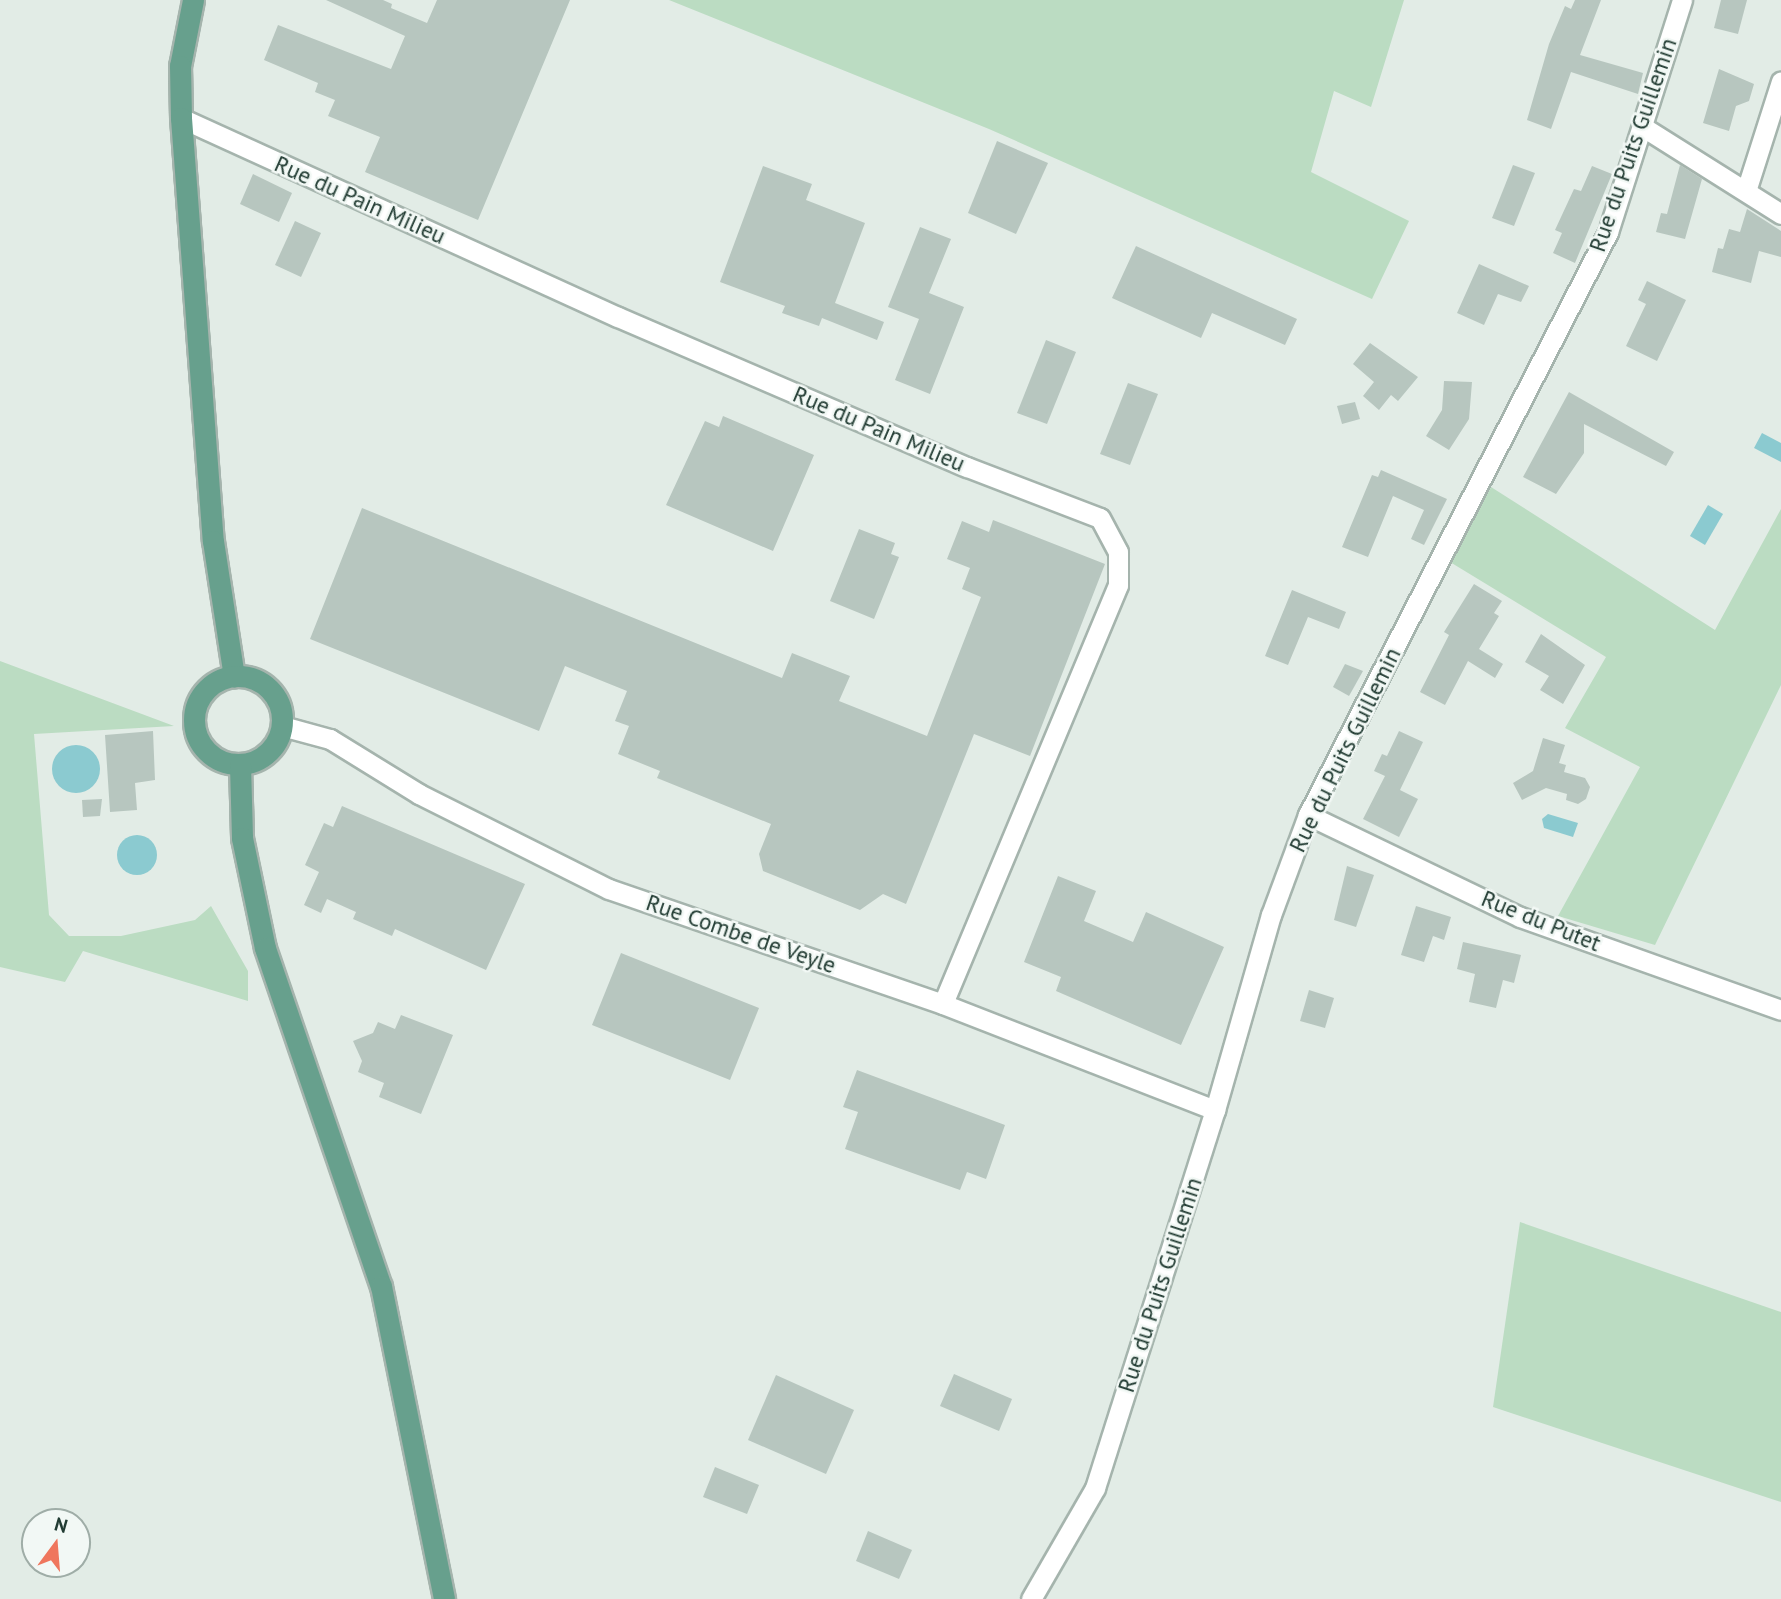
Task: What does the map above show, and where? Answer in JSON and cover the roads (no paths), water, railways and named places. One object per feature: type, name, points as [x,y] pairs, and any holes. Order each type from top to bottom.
[{"type":"main road","points":[[193,0],[180,66],[181,118],[213,541],[234,676]]},
{"type":"main road","points":[[234,676],[266,685],[279,704],[282,726],[268,753],[240,765],[212,757],[201,745],[193,716],[206,688],[234,676]]},
{"type":"main road","points":[[240,765],[242,838],[265,948],[381,1286],[444,1599]]},
{"type":"street","name":"Rue du Puits Guillemin","points":[[1031,1599],[1095,1488],[1215,1110],[1271,915],[1308,815],[1608,232],[1682,0]]},
{"type":"street","points":[[1746,191],[1781,81]]},
{"type":"street","name":"Rue du Pain Milieu","points":[[181,118],[618,317],[967,467],[1100,518],[1118,552],[1118,585],[943,1004]]},
{"type":"street","points":[[1643,127],[1781,214]]},
{"type":"street","name":"Rue Combe de Veyle","points":[[282,726],[330,739],[419,794],[609,889],[943,1004],[1215,1110]]},
{"type":"street","name":"Rue du Putet","points":[[1308,815],[1520,917],[1781,1010]]},
{"type":"water","points":[[1762,433],[1781,443],[1781,462],[1754,448]]},
{"type":"water","points":[[1708,505],[1723,514],[1705,545],[1690,536]]},
{"type":"water","points":[[76,745],[93,752],[100,769],[93,786],[76,793],[59,786],[52,769],[59,752]]},
{"type":"water","points":[[1548,814],[1578,823],[1573,837],[1544,828],[1542,819]]},
{"type":"water","points":[[137,835],[151,841],[157,855],[151,869],[137,875],[123,869],[117,855],[123,841]]}]
